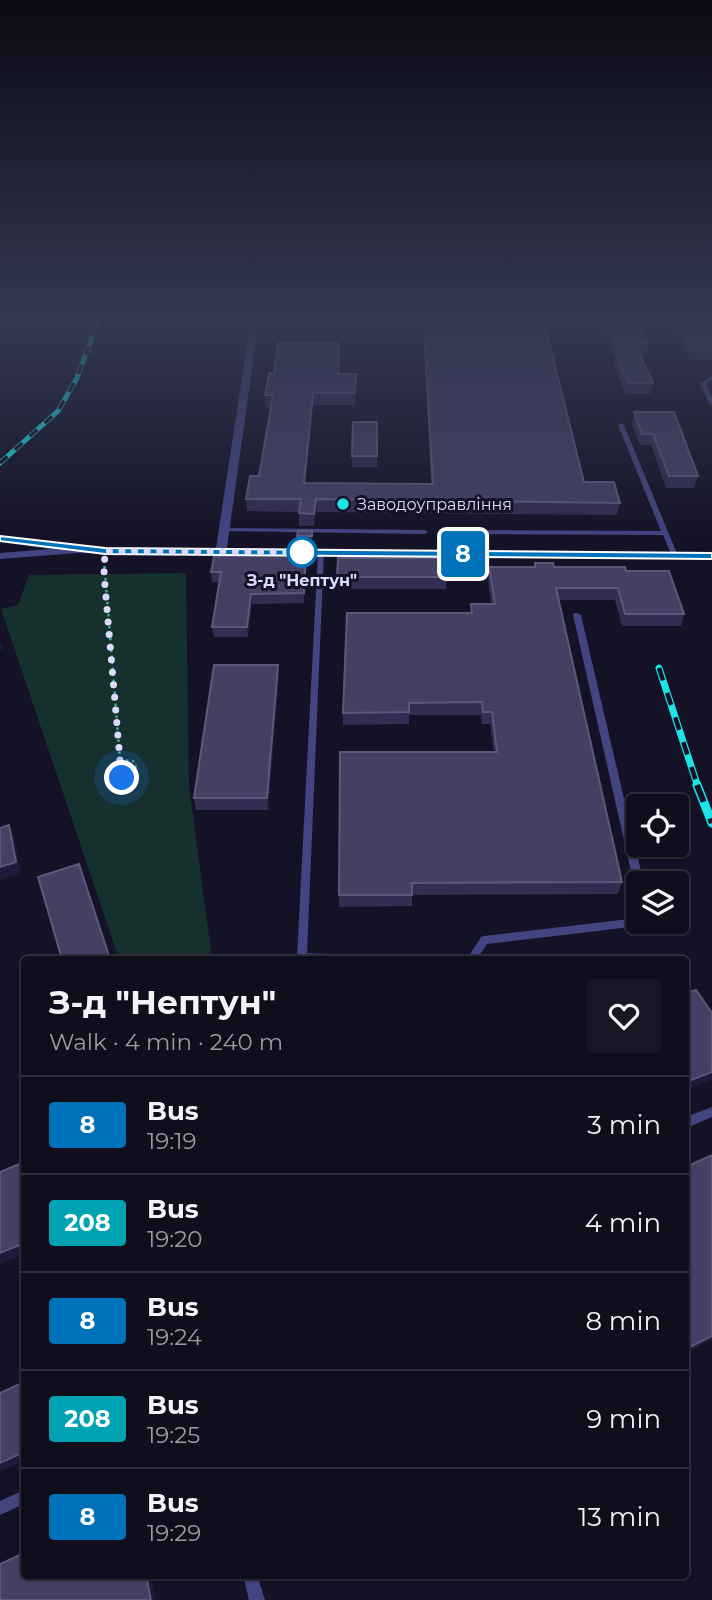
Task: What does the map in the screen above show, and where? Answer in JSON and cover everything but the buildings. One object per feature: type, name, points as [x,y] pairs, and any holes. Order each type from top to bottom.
[{"type":"street","points":[[221,552],[243,393]]},
{"type":"street","points":[[0,539],[105,551],[712,556]]},
{"type":"street","points":[[0,556],[78,550]]},
{"type":"lane","points":[[621,425],[675,556]]},
{"type":"lane","points":[[222,530],[425,533]]},
{"type":"lane","points":[[445,532],[666,533]]},
{"type":"lane","points":[[302,956],[321,552]]},
{"type":"lane","points":[[577,615],[636,871]]},
{"type":"lane","points":[[473,956],[484,940],[626,924]]},
{"type":"lane","points":[[689,1122],[712,1112]]},
{"type":"lane","points":[[0,1508],[21,1498]]},
{"type":"lane","points":[[251,1579],[257,1600]]},
{"type":"path","points":[[105,551],[104,574],[120,760]]},
{"type":"path","points":[[120,760],[133,761],[137,771],[122,778],[115,775],[114,764],[120,760]]},
{"type":"green space","points":[[186,573],[189,785],[212,956],[118,956],[1,609],[18,605],[29,575]]},
{"type":"railway","points":[[0,463],[58,411],[69,393]]},
{"type":"railway","points":[[659,668],[698,787]]},
{"type":"railway","points":[[697,785],[712,823]]},
{"type":"bus line","name":"8","points":[[0,539],[105,551],[712,556]]},
{"type":"place","name":"Заводоуправління","points":[[343,504]]},
{"type":"place","name":"З-д \"Нептун\"","points":[[302,552]]},
{"type":"route","points":[[122,778],[115,775],[113,769],[114,764],[120,760],[104,574],[105,551],[302,552]]}]
